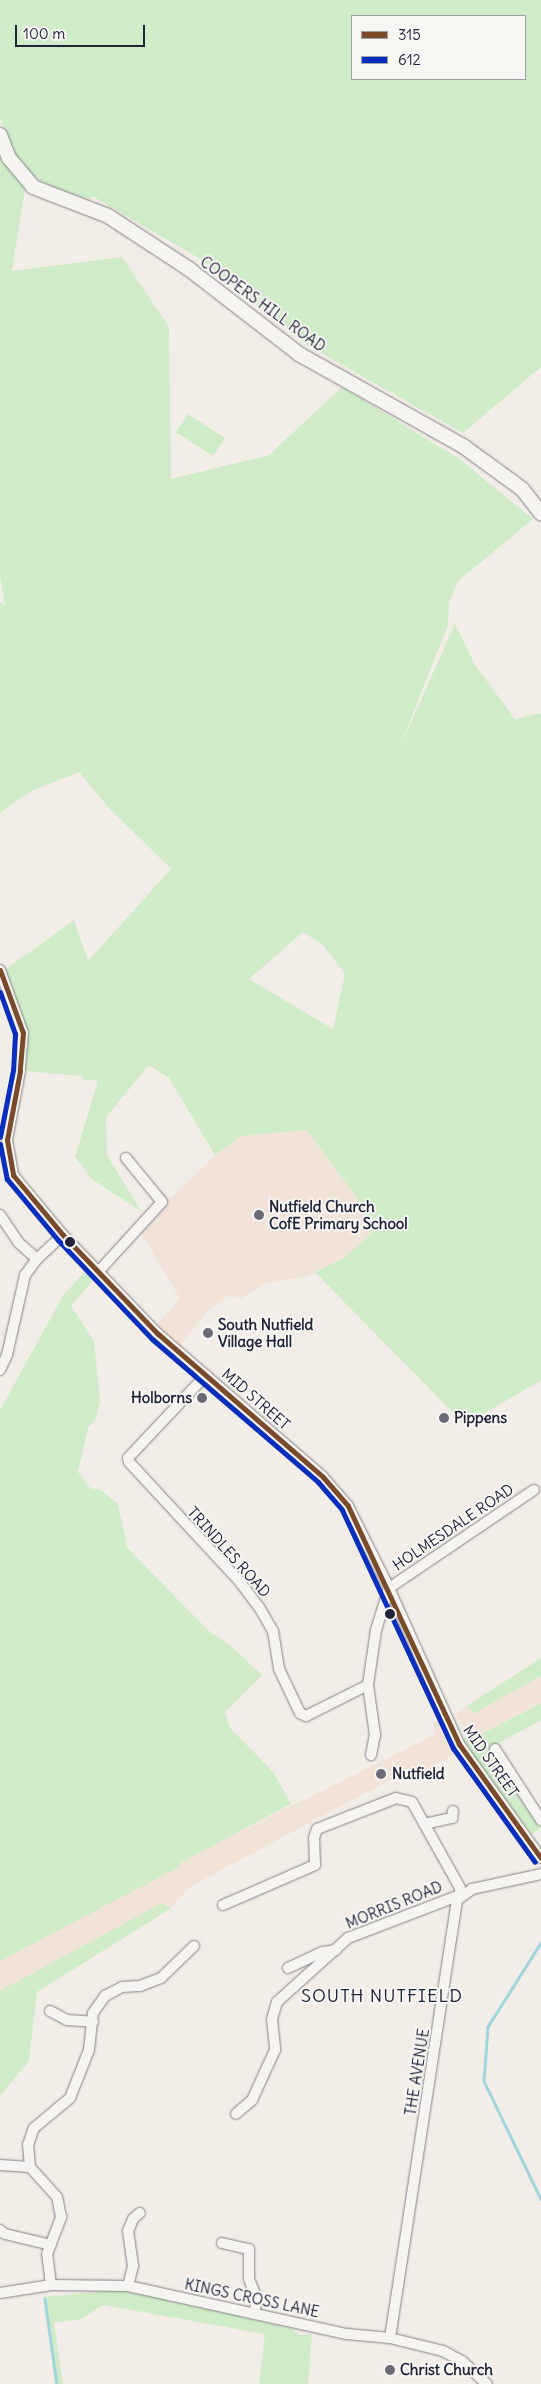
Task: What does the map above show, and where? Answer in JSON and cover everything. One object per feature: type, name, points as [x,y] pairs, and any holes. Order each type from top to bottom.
[{"type":"street","name":"COOPERS HILL ROAD","points":[[0,135],[9,158],[33,187],[108,216],[189,269],[299,354],[463,446],[522,489],[541,513]]},
{"type":"street","name":"MID STREET","points":[[0,970],[23,1032],[20,1071],[7,1140],[13,1175],[63,1235],[157,1333],[323,1477],[348,1506],[389,1588],[459,1744],[541,1858]]},
{"type":"street","points":[[98,1272],[162,1202],[126,1158]]},
{"type":"street","points":[[0,1215],[18,1242],[37,1259]]},
{"type":"street","points":[[0,1370],[7,1355],[23,1281],[37,1259],[63,1235]]},
{"type":"street","name":"TRINDLES ROAD","points":[[206,1375],[128,1458],[129,1462],[240,1582],[259,1607],[273,1631],[280,1669],[300,1713],[306,1716],[368,1685]]},
{"type":"street","name":"HOLMESDALE ROAD","points":[[389,1588],[534,1490]]},
{"type":"street","points":[[371,1755],[376,1735],[368,1685],[378,1622],[389,1588]]},
{"type":"street","points":[[495,1749],[541,1820]]},
{"type":"street","points":[[223,1905],[315,1865],[314,1838],[317,1829],[379,1803],[396,1798],[412,1802],[460,1888],[460,1895],[472,1889],[541,1874]]},
{"type":"street","points":[[424,1824],[452,1818],[453,1811]]},
{"type":"street","points":[[530,1841],[541,1837]]},
{"type":"street","name":"MORRIS ROAD","points":[[236,2114],[252,2100],[275,2050],[272,2019],[277,2002],[348,1938],[460,1895]]},
{"type":"street","name":"THE AVENUE","points":[[390,2338],[460,1895]]},
{"type":"street","points":[[52,2285],[47,2254],[61,2217],[57,2197],[30,2167],[28,2145],[34,2128],[70,2098],[90,2050],[93,2013],[105,1996],[122,1987],[140,1986],[161,1978],[194,1946]]},
{"type":"street","points":[[288,1968],[323,1952],[336,1950]]},
{"type":"street","points":[[50,2012],[67,2020],[93,2022]]},
{"type":"street","points":[[0,2165],[30,2167]]},
{"type":"street","points":[[128,2286],[132,2266],[128,2230],[133,2219],[140,2213]]},
{"type":"street","points":[[0,2230],[5,2234],[51,2244]]},
{"type":"street","points":[[222,2243],[249,2249],[249,2280],[257,2299],[254,2314]]},
{"type":"street","name":"KINGS CROSS LANE","points":[[0,2292],[52,2285],[128,2286],[347,2334],[390,2338],[443,2351],[462,2361],[487,2384]]},
{"type":"shaded area","name":"Nutfield Church CofE Primary School","points":[[287,1103],[360,1202],[371,1234],[344,1258],[308,1276],[263,1284],[240,1299],[227,1296],[208,1310],[177,1350],[153,1328],[180,1299],[139,1229],[215,1155]]},
{"type":"shaded area","points":[[541,1676],[541,1702],[472,1739],[455,1714],[467,1706],[473,1714]]},
{"type":"shaded area","points":[[443,1719],[457,1753],[413,1777],[409,1770],[191,1886],[170,1909],[0,2012],[0,1951],[436,1734],[433,1722]]},
{"type":"green space","points":[[0,0],[541,0],[541,367],[463,433],[305,344],[202,260],[92,196],[89,199],[53,188],[26,172],[11,152],[0,117]]},
{"type":"green space","points":[[0,159],[25,188],[12,271],[122,257],[169,327],[171,479],[269,455],[342,387],[458,458],[533,519],[458,581],[449,603],[448,625],[398,751],[455,624],[475,665],[515,719],[541,713],[541,1380],[465,1425],[315,1272],[344,1258],[371,1234],[360,1202],[307,1130],[241,1136],[215,1155],[169,1078],[149,1065],[106,1117],[107,1155],[142,1212],[93,1180],[75,1157],[98,1081],[81,1079],[83,1076],[25,1071],[26,1033],[6,969],[74,920],[88,961],[171,869],[108,807],[79,772],[31,791],[0,813],[0,602],[5,605],[0,576]],"holes":[[[303,932],[323,945],[345,974],[333,1029],[249,979]]]},
{"type":"green space","points":[[188,414],[225,438],[213,456],[176,432]]},
{"type":"green space","points":[[85,1272],[93,1280],[71,1306],[94,1341],[100,1400],[96,1419],[88,1428],[78,1472],[90,1488],[101,1490],[118,1504],[127,1547],[209,1631],[231,1646],[262,1675],[225,1712],[230,1728],[274,1773],[291,1804],[180,1863],[179,1867],[0,1961],[0,1410],[64,1294]]},
{"type":"green space","points":[[541,1658],[541,1676],[473,1714],[467,1706]]},
{"type":"green space","points":[[541,1703],[541,1720],[493,1746],[490,1753],[540,1829],[532,1834],[460,1739],[469,1735],[472,1739]]},
{"type":"green space","points":[[162,1903],[170,1909],[37,1992],[29,2061],[0,2096],[0,1991]]},
{"type":"green space","points":[[122,2290],[290,2328],[300,2335],[312,2334],[308,2384],[259,2384],[265,2334],[103,2305],[81,2319],[54,2323],[63,2384],[55,2384],[43,2297]]},
{"type":"waterway","points":[[541,1943],[488,2027],[484,2081],[541,2199]]},
{"type":"waterway","points":[[45,2299],[57,2384]]},
{"type":"transit line","name":"315","points":[[0,970],[23,1033],[20,1071],[7,1140],[13,1175],[63,1235],[157,1333],[323,1477],[348,1506],[459,1744],[541,1858]]},
{"type":"transit line","name":"612","points":[[0,992],[15,1034],[13,1070],[0,1137]]},
{"type":"transit line","name":"612","points":[[0,1144],[7,1179],[58,1240],[152,1339],[318,1482],[342,1510],[453,1748],[535,1862]]},
{"type":"place","name":"Nutfield Church CofE Primary School","points":[[259,1215]]},
{"type":"place","name":"South Nutfield Village Hall","points":[[208,1333]]},
{"type":"place","name":"Holborns","points":[[202,1398]]},
{"type":"place","name":"Pippens","points":[[444,1418]]},
{"type":"place","name":"Nutfield","points":[[381,1774]]},
{"type":"place","name":"Christ Church","points":[[390,2370]]},
{"type":"district","name":"SOUTH NUTFIELD","points":[[382,1996]]}]
